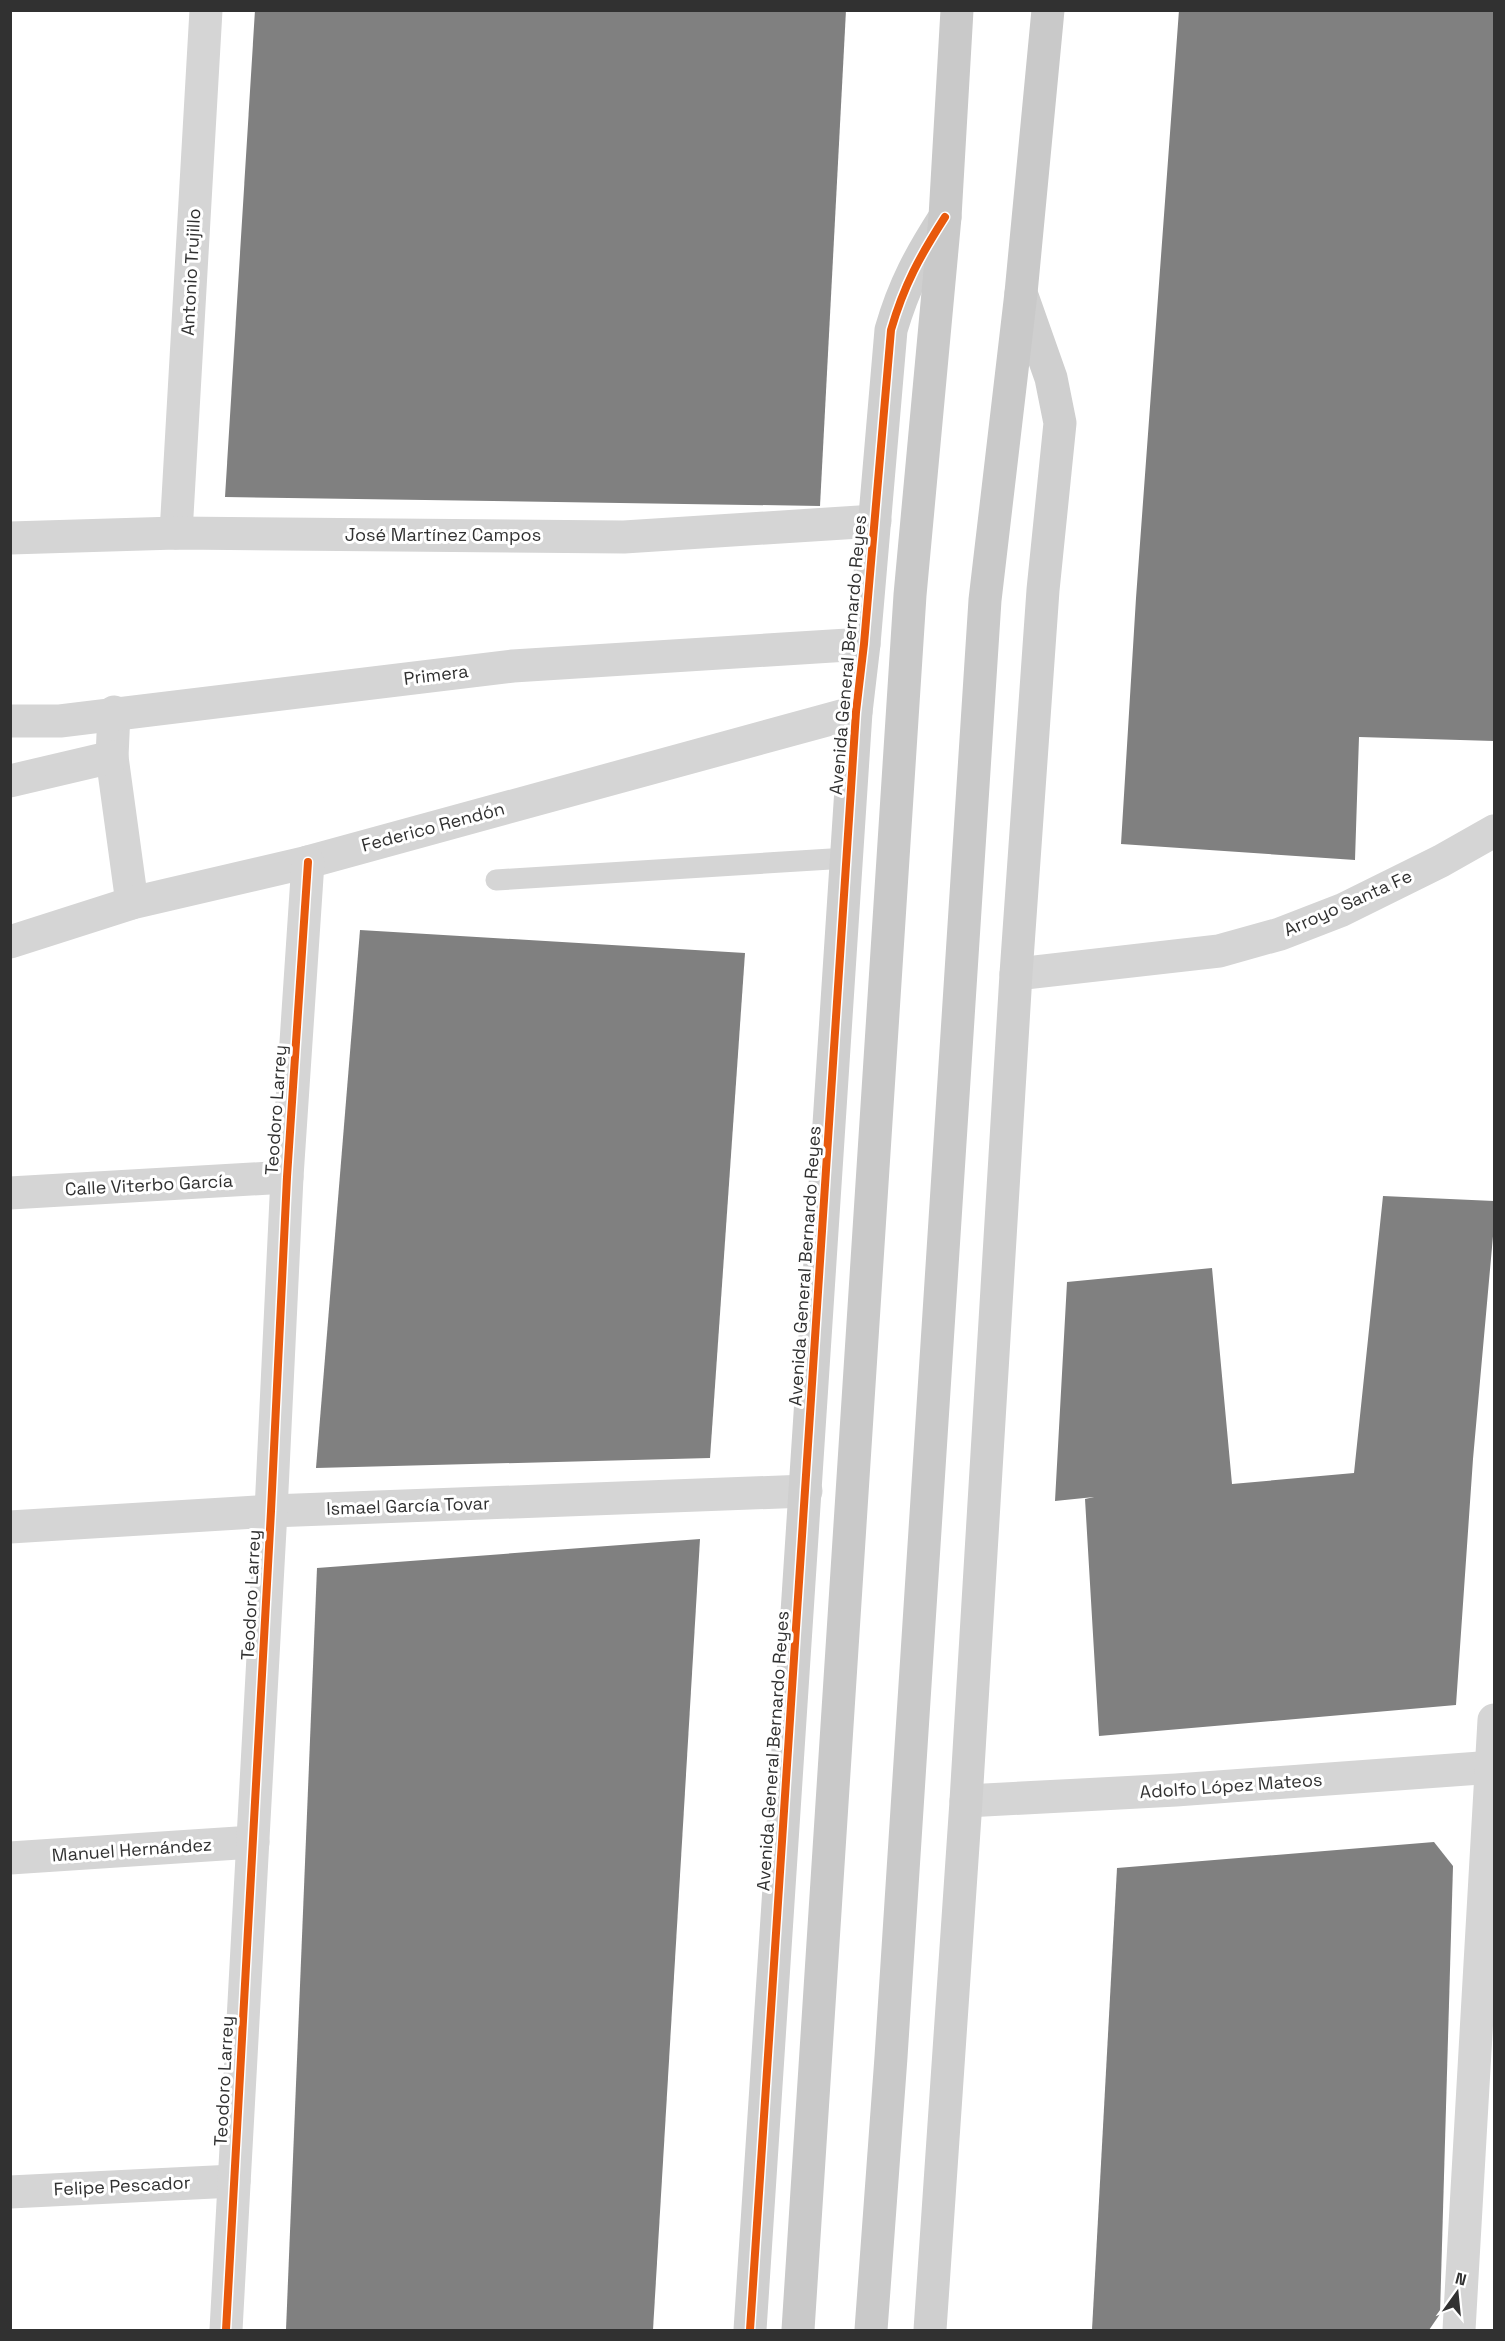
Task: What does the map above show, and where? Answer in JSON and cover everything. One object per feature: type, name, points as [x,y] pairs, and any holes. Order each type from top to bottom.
[{"type":"main road","name":"Avenida General Bernardo Reyes","points":[[798,2331],[910,595],[945,217],[957,10]]},
{"type":"main road","points":[[871,2331],[894,2021],[985,600],[1021,293],[1048,10]]},
{"type":"street","name":"Antonio Trujillo","points":[[176,533],[206,10]]},
{"type":"street","name":"Avenida General Bernardo Reyes","points":[[750,2331],[856,711],[864,644],[891,330],[901,295],[917,262],[945,217]]},
{"type":"street","points":[[930,2331],[966,1801],[1016,974],[1043,590],[1060,423],[1052,378],[1021,293]]},
{"type":"street","name":"José Martínez Campos","points":[[10,538],[176,533],[624,537],[875,521]]},
{"type":"street","name":"Primera","points":[[10,721],[60,720],[513,666],[864,644]]},
{"type":"street","name":"Federico Rendón","points":[[10,942],[132,903],[308,862],[856,711]]},
{"type":"street","points":[[114,712],[112,757],[132,903]]},
{"type":"street","points":[[10,781],[112,757]]},
{"type":"street","name":"Arroyo Santa Fe","points":[[1016,974],[1219,951],[1280,934],[1342,910],[1441,861],[1494,831]]},
{"type":"street","name":"Teodoro Larrey","points":[[226,2331],[287,1177],[308,862]]},
{"type":"street","name":"Calle Viterbo García","points":[[10,1193],[287,1177]]},
{"type":"street","name":"Ismael García Tovar","points":[[10,1527],[271,1511],[806,1491]]},
{"type":"street","points":[[1459,2331],[1494,1720]]},
{"type":"street","name":"Adolfo López Mateos","points":[[966,1801],[1188,1790],[1493,1767]]},
{"type":"street","name":"Manuel Hernández","points":[[10,1858],[253,1842]]},
{"type":"street","name":"Felipe Pescador","points":[[10,2192],[234,2181]]},
{"type":"lane","points":[[496,880],[847,858]]},
{"type":"building","points":[[255,10],[846,10],[820,506],[225,497]]},
{"type":"building","points":[[1179,10],[1494,10],[1494,741],[1359,737],[1355,860],[1121,844],[1136,598]]},
{"type":"building","points":[[360,930],[745,953],[710,1458],[316,1468]]},
{"type":"building","points":[[1383,1196],[1494,1201],[1494,1225],[1473,1459],[1456,1705],[1099,1736],[1085,1499],[1094,1497],[1055,1501],[1067,1282],[1212,1268],[1232,1484],[1354,1473]]},
{"type":"building","points":[[700,1539],[653,2330],[286,2330],[317,1568]]},
{"type":"building","points":[[1434,1842],[1453,1866],[1440,2314],[1429,2330],[1092,2330],[1117,1868]]},
{"type":"cycle path","points":[[750,2330],[856,712],[891,330],[901,299],[914,271],[945,217]]},
{"type":"cycle path","points":[[226,2330],[287,1177],[308,862]]}]
